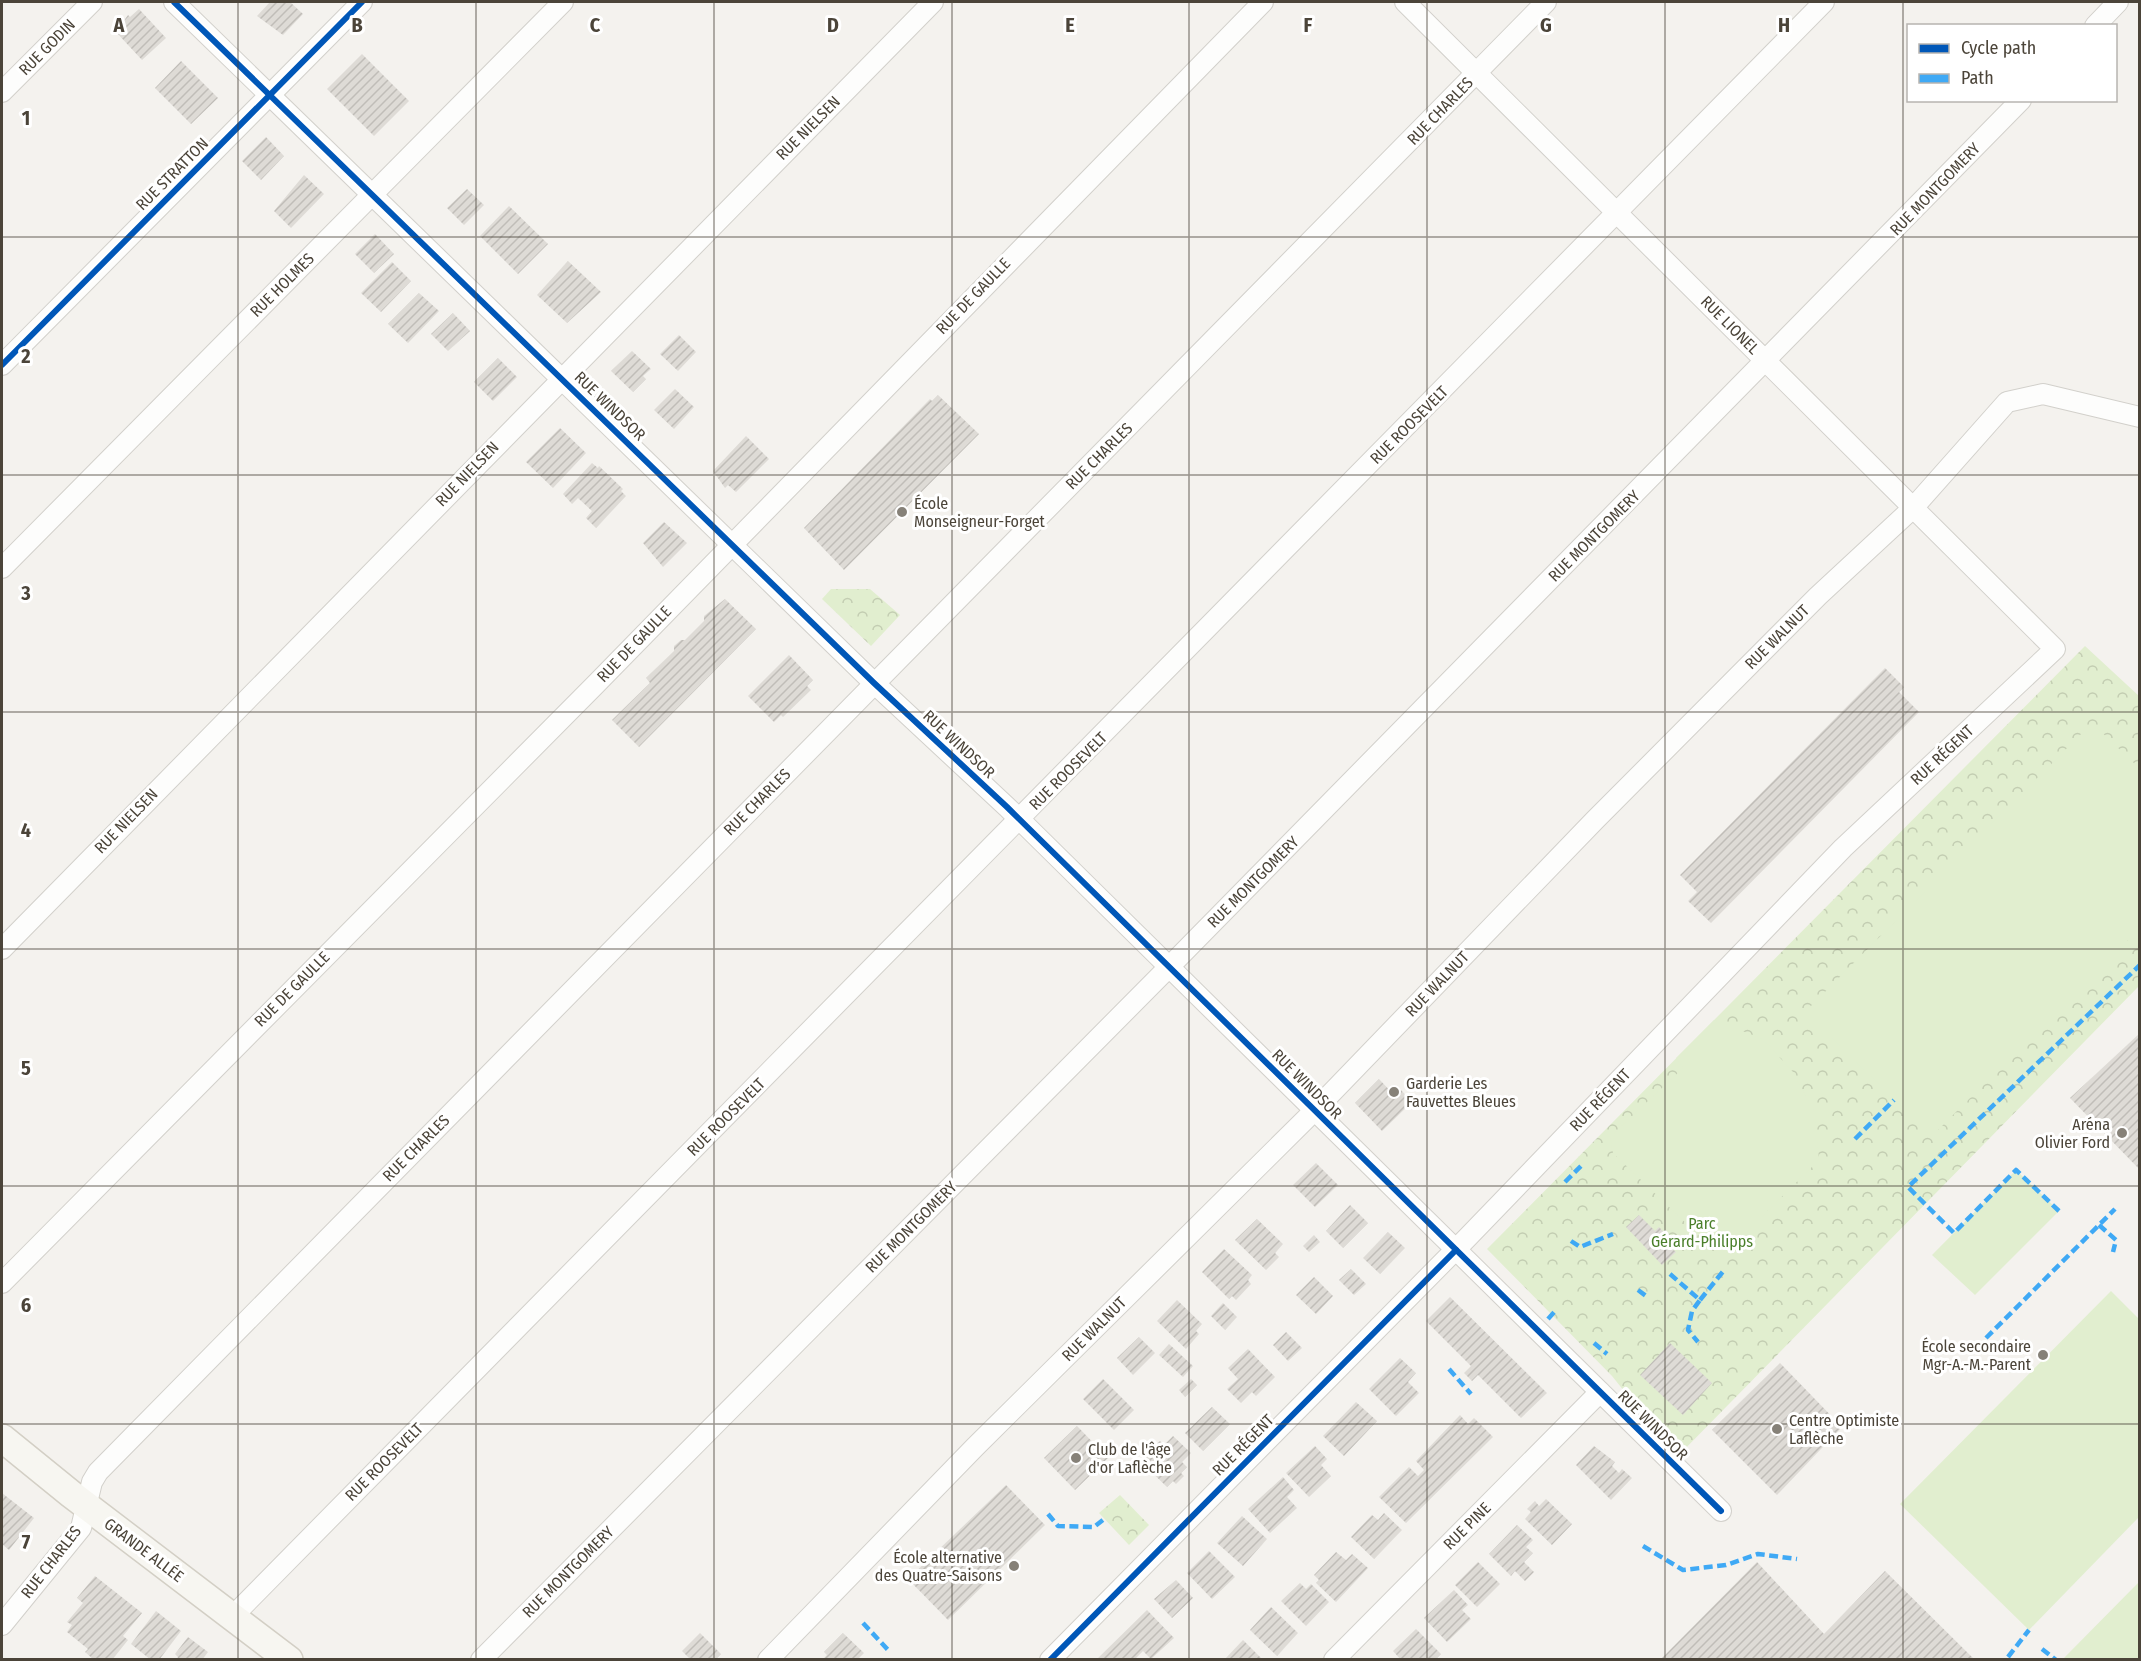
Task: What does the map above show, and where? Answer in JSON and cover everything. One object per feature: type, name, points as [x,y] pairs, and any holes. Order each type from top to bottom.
[{"type":"main road","name":"GRANDE ALLÉE","points":[[2,1438],[86,1506],[289,1659]]},
{"type":"street","name":"RUE GODIN","points":[[2,92],[92,2]]},
{"type":"street","name":"RUE WINDSOR","points":[[174,2],[874,683],[1020,820],[1721,1511]]},
{"type":"street","name":"RUE STRATTON","points":[[2,365],[362,2]]},
{"type":"street","name":"RUE HOLMES","points":[[2,568],[563,2]]},
{"type":"street","name":"RUE NIELSEN","points":[[2,949],[933,2]]},
{"type":"street","name":"RUE DE GAULLE","points":[[2,1283],[595,685],[731,543],[1263,2]]},
{"type":"street","name":"RUE LIONEL","points":[[1405,2],[2055,649]]},
{"type":"street","name":"RUE CHARLES","points":[[2,1625],[81,1528],[92,1482],[98,1472],[1546,2]]},
{"type":"street","name":"RUE ROOSEVELT","points":[[233,1616],[1824,2]]},
{"type":"street","points":[[2097,24],[2118,2]]},
{"type":"street","name":"RUE MONTGOMERY","points":[[481,1659],[1170,967],[2019,102]]},
{"type":"street","name":"RUE WALNUT","points":[[768,1659],[975,1447],[1315,1110],[1602,812],[1818,596],[1913,508],[2007,402],[2043,394],[2139,417]]},
{"type":"street","name":"RUE RÉGENT","points":[[1050,1659],[1456,1250],[1843,848],[2055,649]]},
{"type":"street","name":"RUE PINE","points":[[1334,1659],[1600,1392]]},
{"type":"green space","points":[[831,589],[870,589],[900,615],[871,646],[822,599]]},
{"type":"green space","name":"Parc Gérard-Philipps","points":[[2085,646],[2139,696],[2139,986],[1677,1457],[1612,1376],[1487,1249]]},
{"type":"green space","points":[[2092,723],[2139,768],[2139,929],[1931,1137],[1806,1011]]},
{"type":"green space","points":[[1714,1020],[1763,1039],[1793,1072],[1815,1113],[1819,1160],[1721,1257],[1613,1153],[1610,1137],[1683,1068],[1676,1058]]},
{"type":"green space","points":[[2016,1170],[2059,1211],[1975,1295],[1932,1255]]},
{"type":"green space","points":[[2111,1291],[2139,1319],[2139,1517],[2029,1630],[1900,1504]]},
{"type":"green space","points":[[1120,1495],[1149,1525],[1129,1545],[1099,1513]]},
{"type":"green space","points":[[2139,1582],[2139,1659],[2063,1659]]},
{"type":"building","points":[[270,2],[290,2],[303,14],[283,35],[257,16]]},
{"type":"building","points":[[139,9],[166,38],[142,60],[116,32],[128,15],[130,17]]},
{"type":"building","points":[[362,54],[409,101],[374,136],[327,89]]},
{"type":"building","points":[[181,61],[218,98],[191,124],[155,88]]},
{"type":"building","points":[[266,137],[284,156],[261,180],[242,161]]},
{"type":"building","points":[[304,175],[324,194],[291,228],[274,211]]},
{"type":"building","points":[[467,189],[484,205],[464,225],[447,208]]},
{"type":"building","points":[[509,206],[548,244],[518,274],[480,236]]},
{"type":"building","points":[[375,234],[394,254],[374,273],[355,254]]},
{"type":"building","points":[[568,261],[601,292],[567,323],[537,295]]},
{"type":"building","points":[[392,262],[411,281],[381,312],[361,293]]},
{"type":"building","points":[[419,293],[439,311],[408,343],[388,324]]},
{"type":"building","points":[[453,313],[470,331],[448,351],[431,334]]},
{"type":"building","points":[[679,335],[696,352],[678,371],[660,354]]},
{"type":"building","points":[[632,351],[651,369],[643,376],[646,379],[633,392],[611,371]]},
{"type":"building","points":[[498,358],[517,377],[493,401],[474,382]]},
{"type":"building","points":[[675,389],[694,407],[674,429],[654,410]]},
{"type":"building","points":[[938,395],[979,434],[844,570],[804,528],[930,399],[932,401]]},
{"type":"building","points":[[560,428],[586,453],[553,488],[526,462]]},
{"type":"building","points":[[746,436],[769,459],[736,492],[728,485],[725,488],[713,471]]},
{"type":"building","points":[[592,463],[598,468],[599,466],[623,489],[621,491],[626,496],[596,528],[586,518],[592,511],[578,498],[572,504],[563,494]]},
{"type":"building","points":[[664,522],[687,543],[663,567],[643,543]]},
{"type":"building","points":[[725,599],[756,629],[639,747],[612,720],[650,683],[646,678],[674,651],[674,646],[681,640],[685,640],[704,621],[704,616]]},
{"type":"building","points":[[789,655],[813,680],[807,686],[811,690],[783,717],[781,715],[774,722],[748,696]]},
{"type":"building","points":[[1885,668],[1904,687],[1899,692],[1919,712],[1711,923],[1688,901],[1697,892],[1680,875]]},
{"type":"building","name":"Aréna Olivier Ford","points":[[2140,1033],[2140,1170],[2070,1098]]},
{"type":"building","name":"Garderie Les Fauvettes Bleues","points":[[1379,1079],[1395,1096],[1401,1090],[1412,1102],[1382,1131],[1355,1103]]},
{"type":"building","points":[[1316,1163],[1338,1185],[1315,1207],[1293,1185]]},
{"type":"building","points":[[1350,1205],[1368,1223],[1343,1248],[1326,1231]]},
{"type":"building","points":[[1639,1215],[1655,1231],[1659,1227],[1672,1241],[1668,1245],[1676,1252],[1662,1265],[1626,1227]]},
{"type":"building","points":[[1257,1219],[1283,1244],[1275,1253],[1279,1257],[1266,1270],[1235,1240]]},
{"type":"building","points":[[1388,1232],[1405,1248],[1380,1274],[1363,1258]]},
{"type":"building","points":[[1314,1235],[1320,1242],[1309,1252],[1303,1246]]},
{"type":"building","points":[[1224,1249],[1252,1275],[1248,1280],[1251,1284],[1236,1300],[1232,1296],[1229,1299],[1202,1272]]},
{"type":"building","points":[[1351,1269],[1366,1284],[1354,1295],[1339,1280]]},
{"type":"building","points":[[1314,1277],[1333,1296],[1316,1314],[1296,1295]]},
{"type":"building","points":[[1450,1297],[1547,1393],[1521,1418],[1478,1375],[1472,1381],[1464,1373],[1471,1366],[1426,1321]]},
{"type":"building","points":[[1177,1300],[1202,1324],[1196,1331],[1199,1334],[1186,1349],[1157,1321]]},
{"type":"building","points":[[1223,1303],[1237,1317],[1225,1330],[1211,1316]]},
{"type":"building","points":[[1286,1332],[1302,1348],[1288,1361],[1273,1345]]},
{"type":"building","points":[[1139,1337],[1155,1353],[1133,1375],[1117,1358]]},
{"type":"building","points":[[1670,1343],[1712,1383],[1683,1415],[1640,1375]]},
{"type":"building","points":[[1169,1344],[1193,1366],[1183,1377],[1159,1355]]},
{"type":"building","points":[[1248,1349],[1275,1377],[1256,1396],[1252,1392],[1241,1403],[1227,1389],[1238,1379],[1228,1368]]},
{"type":"building","points":[[1400,1358],[1416,1373],[1408,1382],[1419,1393],[1396,1416],[1369,1389]]},
{"type":"building","name":"Centre Optimiste Laflèche","points":[[1780,1363],[1842,1427],[1777,1495],[1712,1430]]},
{"type":"building","points":[[1103,1379],[1134,1410],[1114,1430],[1083,1399]]},
{"type":"building","points":[[1191,1379],[1197,1385],[1185,1397],[1179,1390]]},
{"type":"building","points":[[1356,1402],[1377,1421],[1344,1456],[1323,1436]]},
{"type":"building","points":[[1212,1407],[1230,1424],[1203,1451],[1185,1433]]},
{"type":"building","points":[[1460,1415],[1468,1424],[1474,1418],[1493,1437],[1406,1523],[1379,1497],[1409,1467],[1418,1476],[1424,1470],[1416,1461]]},
{"type":"building","name":"Club de l'âge d'or Laflèche","points":[[1077,1426],[1108,1458],[1075,1490],[1044,1458]]},
{"type":"building","points":[[1173,1436],[1191,1453],[1182,1462],[1187,1467],[1181,1473],[1184,1476],[1176,1484],[1173,1481],[1167,1487],[1140,1461],[1160,1441],[1164,1445]]},
{"type":"building","points":[[1315,1446],[1327,1459],[1321,1465],[1331,1476],[1309,1497],[1286,1473]]},
{"type":"building","points":[[1594,1446],[1615,1462],[1612,1466],[1619,1473],[1622,1469],[1632,1478],[1611,1500],[1576,1465]]},
{"type":"building","points":[[1283,1477],[1294,1490],[1287,1497],[1297,1508],[1270,1533],[1248,1509]]},
{"type":"building","points":[[1006,1485],[1045,1525],[948,1620],[908,1579]]},
{"type":"building","points":[[2,1493],[34,1518],[9,1550],[2,1544]]},
{"type":"building","points":[[1546,1499],[1572,1524],[1552,1545],[1525,1519],[1531,1512],[1527,1509],[1535,1501],[1539,1506]]},
{"type":"building","points":[[1384,1513],[1402,1530],[1374,1559],[1351,1537],[1372,1515],[1378,1520]]},
{"type":"building","points":[[1242,1516],[1267,1539],[1243,1566],[1217,1543]]},
{"type":"building","points":[[1517,1525],[1533,1540],[1526,1547],[1533,1553],[1524,1562],[1534,1572],[1525,1581],[1515,1571],[1511,1576],[1489,1554]]},
{"type":"building","points":[[1209,1551],[1235,1577],[1212,1599],[1187,1573]]},
{"type":"building","points":[[1336,1552],[1346,1560],[1352,1554],[1368,1568],[1336,1602],[1316,1583],[1319,1580],[1314,1575]]},
{"type":"building","points":[[1478,1562],[1500,1584],[1477,1607],[1455,1585]]},
{"type":"building","points":[[1757,1562],[1824,1634],[1885,1571],[1975,1660],[1660,1660]]},
{"type":"building","points":[[95,1576],[142,1613],[123,1636],[128,1640],[112,1660],[94,1660],[85,1652],[88,1649],[67,1632],[72,1625],[67,1622],[83,1603],[77,1598]]},
{"type":"building","points":[[1176,1580],[1193,1598],[1172,1618],[1154,1599]]},
{"type":"building","points":[[1300,1583],[1306,1589],[1311,1584],[1329,1602],[1306,1626],[1281,1601]]},
{"type":"building","points":[[1454,1590],[1468,1605],[1462,1610],[1471,1619],[1447,1642],[1424,1618]]},
{"type":"building","points":[[1271,1607],[1298,1633],[1277,1656],[1250,1630]]},
{"type":"building","points":[[1147,1610],[1174,1638],[1151,1659],[1143,1651],[1134,1660],[1096,1660]]},
{"type":"building","points":[[156,1611],[181,1631],[159,1660],[151,1660],[131,1644]]},
{"type":"building","points":[[1416,1629],[1441,1654],[1435,1660],[1401,1660],[1393,1651]]},
{"type":"building","points":[[700,1633],[721,1654],[715,1660],[691,1660],[682,1651]]},
{"type":"building","points":[[843,1633],[864,1653],[857,1660],[822,1660],[827,1655],[824,1652]]},
{"type":"building","points":[[188,1637],[208,1652],[202,1660],[176,1660],[178,1657],[175,1654]]},
{"type":"building","points":[[1243,1640],[1263,1660],[1224,1660]]},
{"type":"marked path","points":[[2059,1211],[2016,1170],[1954,1233],[1908,1187],[2140,965]]},
{"type":"marked path","points":[[1855,1139],[1894,1100]]},
{"type":"marked path","points":[[1565,1182],[1582,1165]]},
{"type":"marked path","points":[[1986,1338],[2115,1209]]},
{"type":"marked path","points":[[2099,1225],[2116,1240],[2113,1252]]},
{"type":"marked path","points":[[1571,1241],[1580,1247],[1613,1234]]},
{"type":"marked path","points":[[1700,1300],[1725,1269]]},
{"type":"marked path","points":[[1670,1274],[1700,1300],[1692,1311],[1688,1330],[1698,1342]]},
{"type":"marked path","points":[[1638,1290],[1646,1296]]},
{"type":"marked path","points":[[1548,1319],[1557,1309]]},
{"type":"marked path","points":[[1594,1343],[1607,1354]]},
{"type":"marked path","points":[[1449,1369],[1471,1394]]},
{"type":"marked path","points":[[1048,1514],[1058,1526],[1094,1527],[1104,1519]]},
{"type":"marked path","points":[[1643,1546],[1683,1570],[1726,1565],[1758,1554],[1797,1559]]},
{"type":"marked path","points":[[863,1623],[889,1651]]},
{"type":"marked path","points":[[2008,1657],[2029,1630]]},
{"type":"marked path","points":[[2042,1649],[2056,1660]]},
{"type":"cycle path","points":[[174,2],[874,683],[1007,807],[1721,1511]]},
{"type":"cycle path","points":[[2,365],[362,2]]},
{"type":"cycle path","points":[[1050,1660],[1456,1250]]},
{"type":"place","name":"École Monseigneur-Forget","points":[[902,512]]},
{"type":"place","name":"Garderie Les Fauvettes Bleues","points":[[1394,1092]]},
{"type":"place","name":"Aréna Olivier Ford","points":[[2122,1133]]},
{"type":"place","name":"École secondaire Mgr-A.-M.-Parent","points":[[2043,1355]]},
{"type":"place","name":"Centre Optimiste Laflèche","points":[[1777,1429]]},
{"type":"place","name":"Club de l'âge d'or Laflèche","points":[[1076,1458]]},
{"type":"place","name":"École alternative des Quatre-Saisons","points":[[1014,1566]]}]
